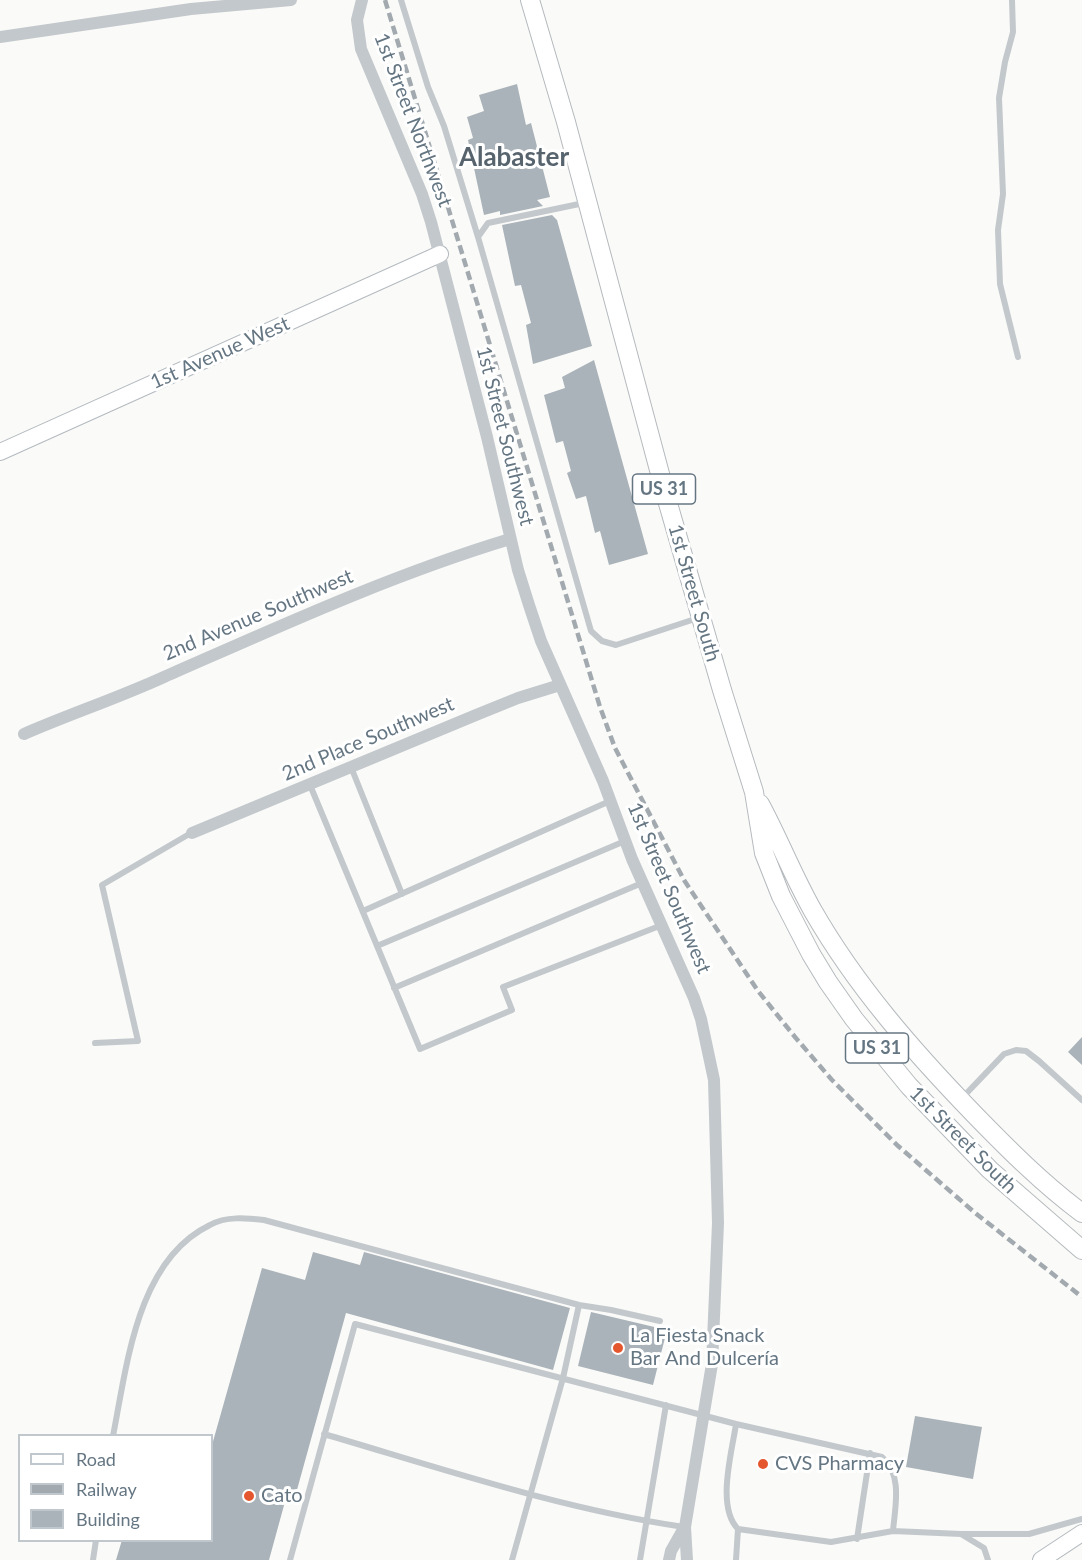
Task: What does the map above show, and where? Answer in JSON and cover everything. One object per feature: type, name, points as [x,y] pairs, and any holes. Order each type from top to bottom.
[{"type":"main road","name":"US 31","points":[[530,0],[584,193]]},
{"type":"main road","name":"1st Street South","points":[[584,193],[667,500],[754,792],[764,853],[781,896],[822,973],[854,1019],[909,1086],[990,1170],[1082,1250]]},
{"type":"main road","name":"1st Street South","points":[[754,792],[816,916],[831,941],[880,1009],[960,1100],[1032,1170],[1082,1213]]},
{"type":"main road","points":[[795,924],[816,916]]},
{"type":"street","points":[[0,38],[191,9],[291,0]]},
{"type":"street","name":"1st Street Northwest","points":[[362,0],[357,20],[361,49],[422,194],[440,254]]},
{"type":"street","name":"1st Avenue West","points":[[0,452],[440,254]]},
{"type":"street","name":"1st Street Southwest","points":[[440,254],[487,437],[510,539],[529,605],[625,841],[694,998],[701,1019],[714,1080],[717,1126],[718,1234],[712,1364],[685,1527],[687,1560]]},
{"type":"street","name":"2nd Avenue Southwest","points":[[24,734],[66,715],[162,678],[377,585],[460,554],[510,539]]},
{"type":"street","name":"2nd Place Southwest","points":[[192,832],[486,711],[560,685]]},
{"type":"street","points":[[669,1560],[671,1551],[685,1527]]},
{"type":"street","points":[[1041,1560],[1082,1533]]},
{"type":"lane","points":[[401,0],[428,87],[444,126],[478,237],[591,631],[602,641],[616,645],[701,617]]},
{"type":"lane","points":[[1012,0],[1013,32],[999,98],[1004,194],[998,230],[1000,284],[1018,357]]},
{"type":"lane","points":[[478,237],[488,224],[584,193]]},
{"type":"lane","points":[[351,767],[402,894]]},
{"type":"lane","points":[[310,785],[420,1049],[512,1010],[503,987],[662,925]]},
{"type":"lane","points":[[363,911],[610,801]]},
{"type":"lane","points":[[95,1043],[138,1041],[102,885],[192,832]]},
{"type":"lane","points":[[377,946],[625,841]]},
{"type":"lane","points":[[394,988],[643,883]]},
{"type":"lane","points":[[960,1100],[1004,1054],[1016,1050],[1026,1051],[1082,1100]]},
{"type":"lane","points":[[114,1434],[128,1363],[144,1300],[169,1258],[194,1234],[211,1224],[238,1218],[264,1220],[579,1305],[660,1321]]},
{"type":"lane","points":[[512,1560],[563,1378],[579,1305]]},
{"type":"lane","points":[[290,1560],[355,1324],[705,1414],[736,1424],[870,1453],[886,1461],[897,1485],[893,1531]]},
{"type":"lane","points":[[640,1560],[666,1405]]},
{"type":"lane","points":[[736,1424],[728,1474],[727,1501],[729,1514],[738,1529],[736,1560]]},
{"type":"lane","points":[[324,1434],[530,1494],[647,1522],[685,1527]]},
{"type":"lane","points":[[857,1539],[870,1453]]},
{"type":"lane","points":[[738,1529],[831,1542],[893,1531],[1029,1534],[1082,1519]]},
{"type":"lane","points":[[962,1534],[984,1548],[988,1560]]},
{"type":"lane","points":[[93,1560],[96,1542]]},
{"type":"building","points":[[517,84],[526,125],[531,123],[550,197],[537,200],[543,206],[500,215],[500,211],[484,215],[468,140],[473,138],[467,117],[484,111],[479,95]]},
{"type":"building","points":[[552,215],[557,220],[592,346],[533,364],[526,325],[531,323],[521,285],[515,286],[502,225]]},
{"type":"building","points":[[594,360],[648,554],[609,565],[600,531],[595,533],[586,496],[576,499],[567,473],[571,471],[563,441],[556,443],[544,395],[565,388],[562,377]]},
{"type":"building","points":[[1082,1037],[1082,1065],[1068,1052]]},
{"type":"building","points":[[313,1252],[360,1265],[364,1252],[570,1308],[553,1370],[346,1313],[295,1497],[286,1498],[269,1560],[116,1560],[121,1542],[213,1542],[213,1441],[262,1268],[305,1280]]},
{"type":"building","points":[[591,1312],[667,1330],[653,1385],[578,1366]]},
{"type":"building","points":[[915,1416],[982,1427],[973,1479],[906,1467]]},
{"type":"railway","points":[[385,0],[600,707],[615,748],[684,880],[758,991],[832,1080],[897,1145],[974,1212],[1082,1297]]},
{"type":"place","name":"La Fiesta Snack Bar And Dulcería","points":[[618,1348]]},
{"type":"place","name":"CVS Pharmacy","points":[[763,1464]]},
{"type":"place","name":"Cato","points":[[249,1496]]},
{"type":"district","name":"Alabaster","points":[[514,158]]}]
